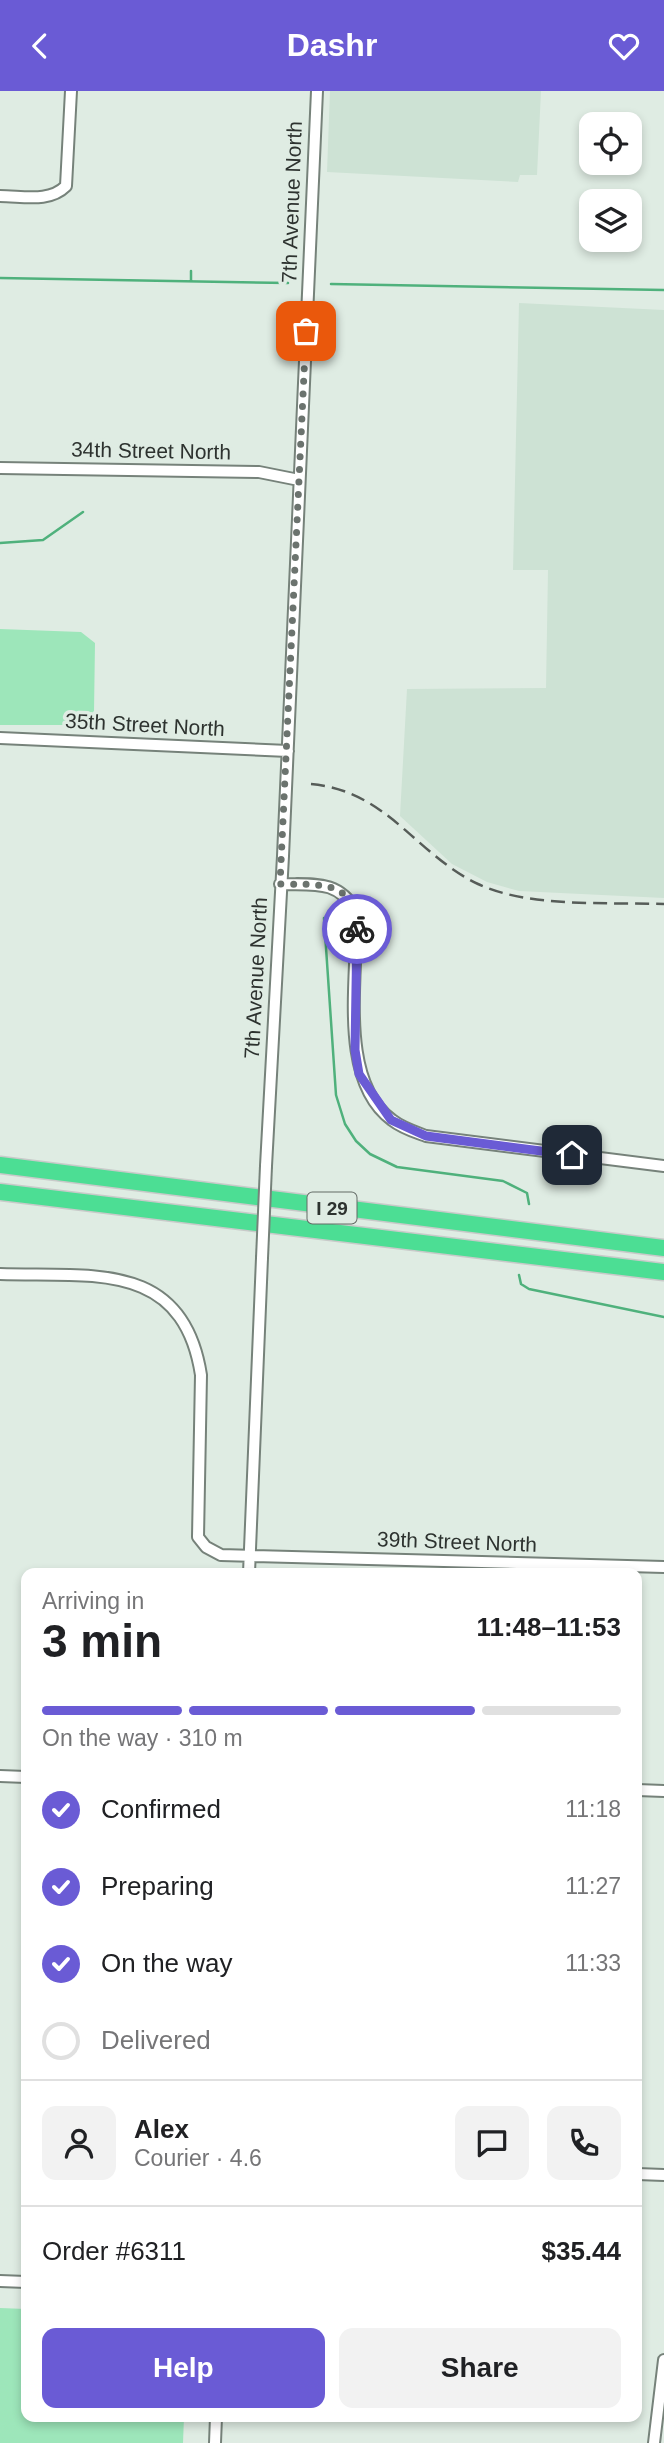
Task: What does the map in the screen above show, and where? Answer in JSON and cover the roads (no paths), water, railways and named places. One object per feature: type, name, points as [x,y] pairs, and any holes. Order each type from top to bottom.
[{"type":"highway","name":"I 29","points":[[0,1165],[664,1248]]},
{"type":"highway","name":"I 29","points":[[0,1192],[664,1272]]},
{"type":"highway","points":[[493,1227],[583,1230],[664,1238]]},
{"type":"street","points":[[0,196],[47,197],[60,192],[66,186],[71,91]]},
{"type":"street","name":"7th Avenue North","points":[[249,1568],[317,91]]},
{"type":"street","name":"34th Street North","points":[[0,468],[259,472],[299,480]]},
{"type":"street","name":"35th Street North","points":[[0,738],[288,751]]},
{"type":"street","points":[[280,884],[337,888],[349,897],[356,911],[355,1050],[359,1074],[374,1100],[391,1120],[426,1136],[664,1166]]},
{"type":"street","name":"39th Street North","points":[[0,1274],[119,1277],[162,1297],[177,1315],[198,1358],[201,1375],[198,1537],[206,1547],[221,1555],[249,1558],[299,1556],[664,1567]]},
{"type":"street","points":[[0,1776],[21,1777]]},
{"type":"street","points":[[642,1790],[664,1791]]},
{"type":"street","points":[[642,2174],[664,2175]]},
{"type":"street","points":[[0,2281],[21,2282]]},
{"type":"street","points":[[653,2443],[664,2360]]},
{"type":"street","points":[[215,2443],[216,2422]]},
{"type":"waterway","points":[[191,271],[191,281]]},
{"type":"waterway","points":[[0,278],[288,283]]},
{"type":"waterway","points":[[331,284],[664,290]]},
{"type":"waterway","points":[[0,543],[43,540],[83,512]]},
{"type":"waterway","points":[[324,918],[336,1095],[345,1124],[356,1141],[370,1154],[397,1167],[503,1181],[527,1193],[529,1204]]},
{"type":"waterway","points":[[519,1275],[521,1284],[529,1289],[664,1317]]},
{"type":"railway","points":[[311,784],[338,789],[361,798],[400,825],[456,871],[498,892],[569,902],[664,904]]}]
